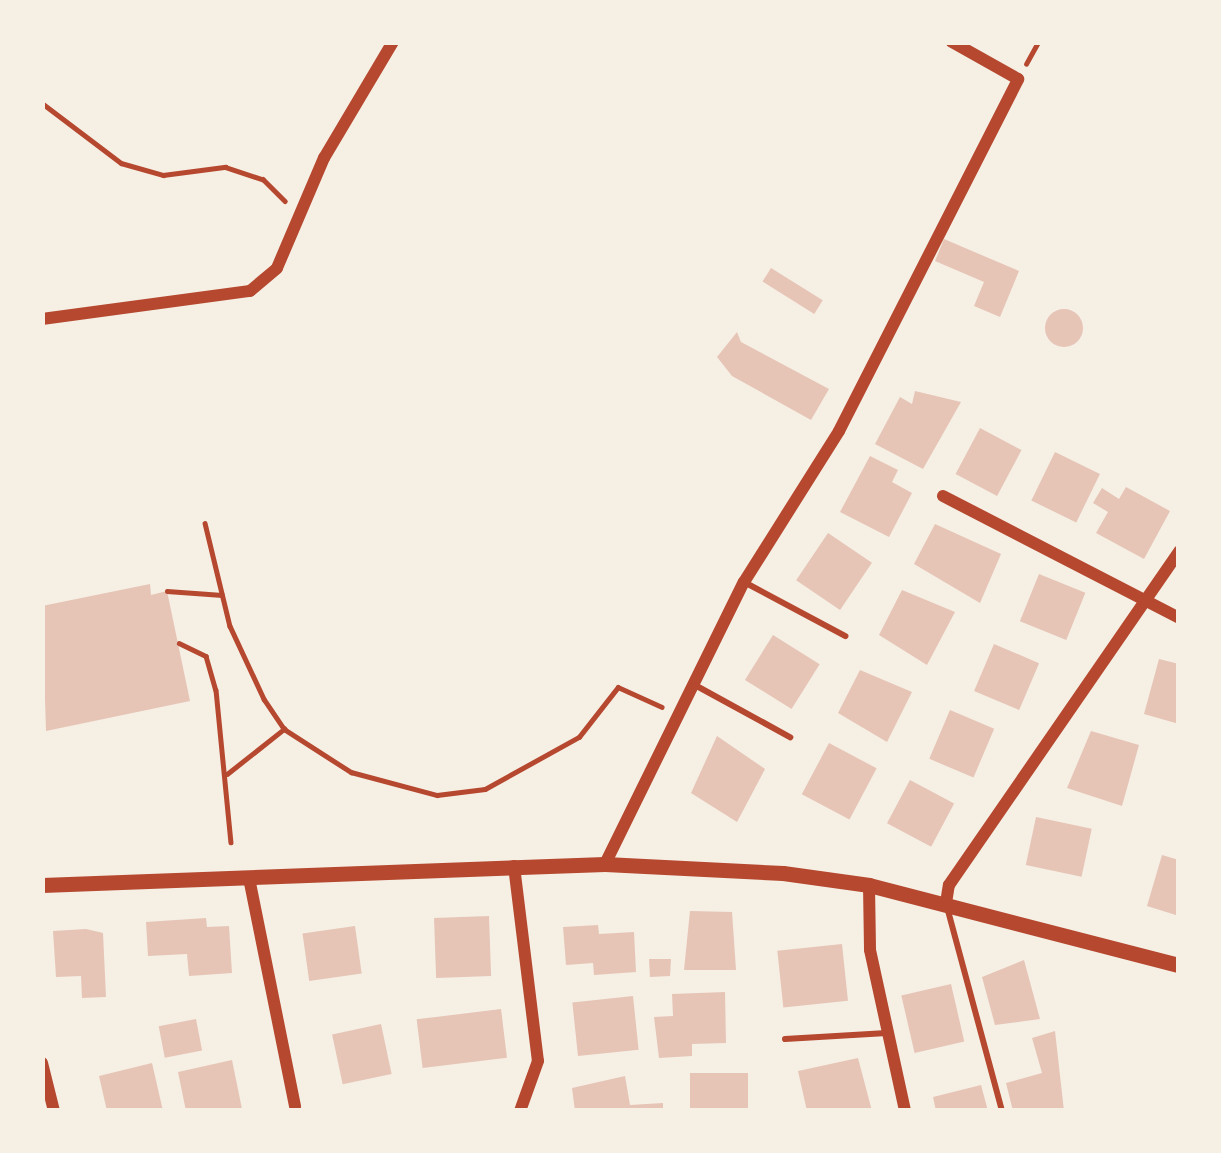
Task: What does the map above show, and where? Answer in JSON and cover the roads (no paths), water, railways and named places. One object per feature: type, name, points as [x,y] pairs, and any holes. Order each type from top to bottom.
[{"type":"street","points":[[42,319],[250,291],[278,268],[300,216],[394,42]]},
{"type":"street","points":[[605,864],[744,582],[839,431],[1018,79],[952,42]]},
{"type":"street","points":[[943,496],[1179,618]]},
{"type":"street","points":[[946,903],[949,885],[1179,551]]},
{"type":"street","points":[[42,885],[605,864],[869,885],[1179,965]]},
{"type":"street","points":[[514,866],[538,1061],[520,1111]]},
{"type":"street","points":[[249,878],[296,1108]]},
{"type":"street","points":[[869,885],[870,950],[905,1111]]},
{"type":"street","points":[[42,1063],[55,1111]]},
{"type":"lane","points":[[744,582],[845,636]]},
{"type":"lane","points":[[691,683],[790,737]]},
{"type":"lane","points":[[946,903],[1003,1111]]},
{"type":"lane","points":[[785,1040],[886,1033]]}]
